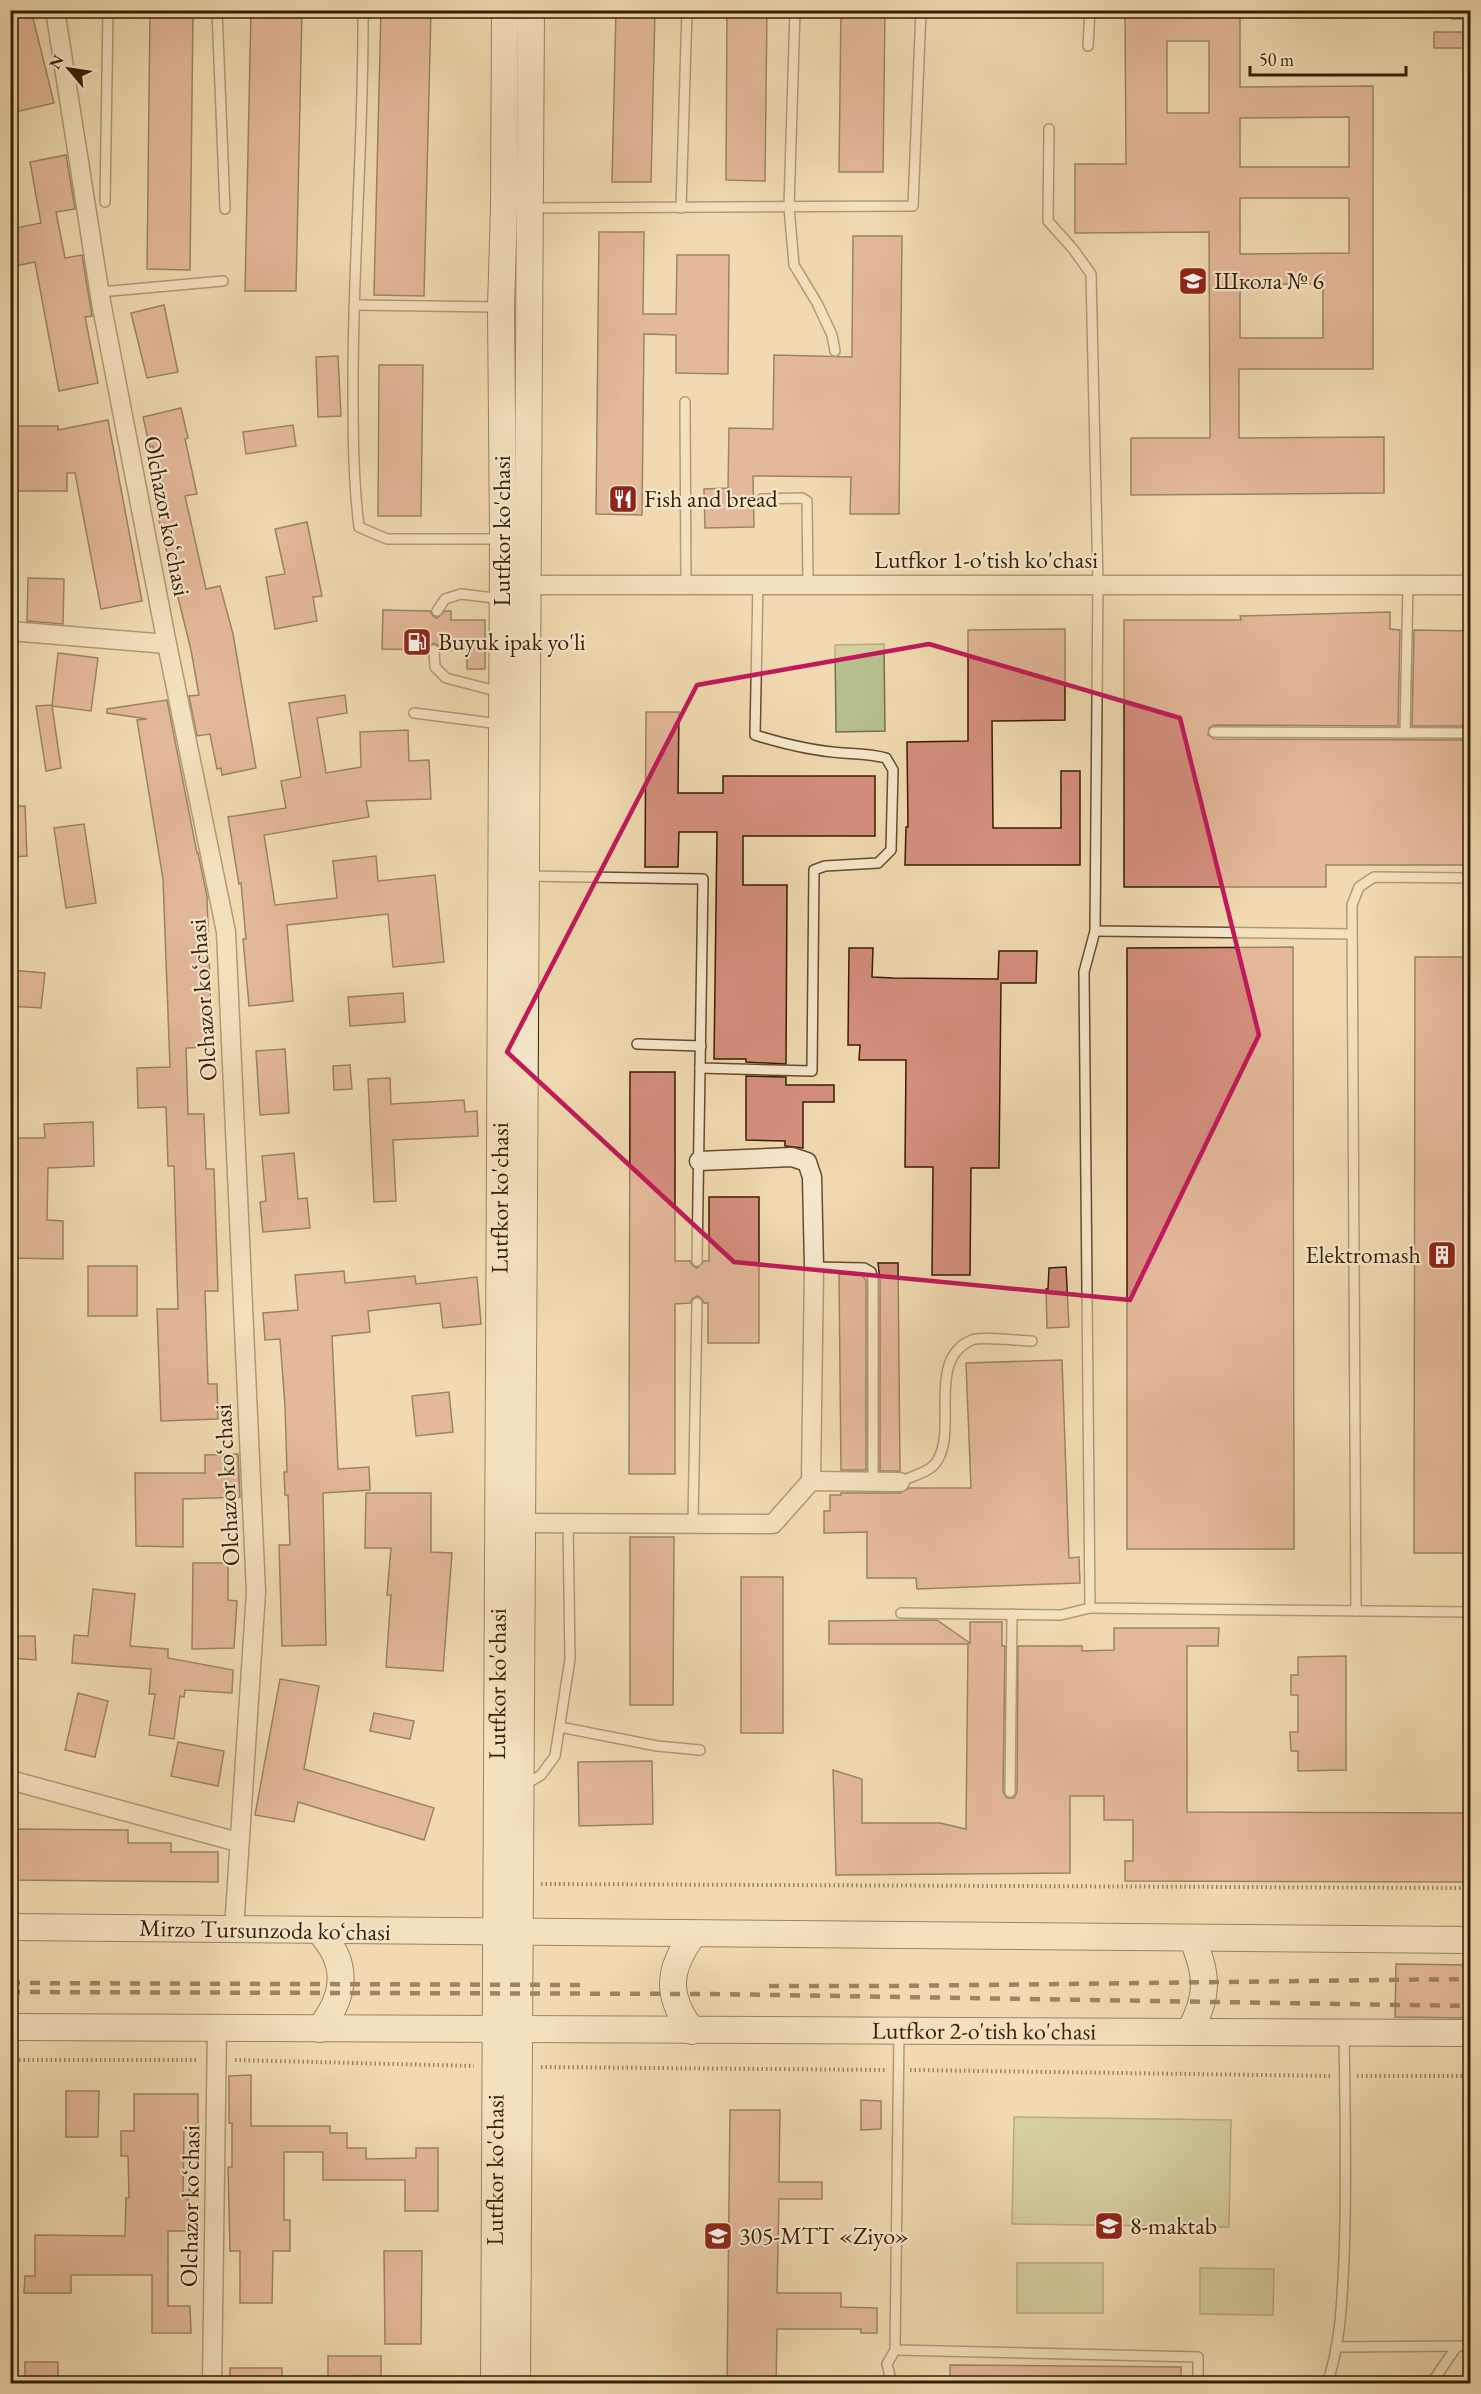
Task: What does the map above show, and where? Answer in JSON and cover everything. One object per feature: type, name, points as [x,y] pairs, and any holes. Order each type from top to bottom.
[{"type":"main road","name":"Lutfkor ko'chasi","points":[[505,10],[518,208],[529,585],[527,876],[511,1524],[508,1932],[508,2067],[517,2384]]},
{"type":"main road","name":"Lutfkor ko'chasi","points":[[508,1932],[520,1884],[520,1787],[511,1524],[502,725],[501,307],[518,208],[531,10]]},
{"type":"main road","name":"Mirzo Tursunzoda koʻchasi","points":[[10,1927],[508,1932]]},
{"type":"main road","points":[[318,1930],[336,1954],[341,1980],[335,2006],[319,2029]]},
{"type":"main road","points":[[508,1932],[1470,1940]]},
{"type":"main road","points":[[692,2031],[678,2010],[672,1982],[679,1957],[693,1935]]},
{"type":"main road","points":[[1189,2032],[1201,2008],[1205,1988],[1203,1968],[1192,1938]]},
{"type":"main road","points":[[10,2027],[508,2029]]},
{"type":"main road","name":"Lutfkor 2-o'tish ko'chasi","points":[[508,2029],[1470,2033]]},
{"type":"main road","name":"Lutfkor ko'chasi","points":[[494,2384],[508,2067]]},
{"type":"street","name":"Olchazor koʻchasi","points":[[55,10],[100,292],[167,644],[226,932],[256,1592],[234,1929]]},
{"type":"street","name":"Lutfkor 1-o'tish ko'chasi","points":[[502,592],[529,585],[1470,585]]},
{"type":"street","points":[[10,631],[167,644]]},
{"type":"street","points":[[511,1524],[773,1524],[811,1482],[812,1177],[807,1162],[792,1157],[699,1161]]},
{"type":"street","points":[[811,1482],[900,1482]]},
{"type":"street","points":[[10,1780],[238,1842]]},
{"type":"street","name":"Olchazor koʻchasi","points":[[212,2384],[217,2028]]},
{"type":"lane","points":[[105,202],[108,10]]},
{"type":"lane","points":[[217,10],[225,209]]},
{"type":"lane","points":[[363,10],[363,84],[354,305],[353,479],[359,527],[387,539],[503,539]]},
{"type":"lane","points":[[681,208],[687,10]]},
{"type":"lane","points":[[795,10],[789,207],[794,265],[817,303],[832,335],[835,351]]},
{"type":"lane","points":[[518,208],[913,206],[921,10]]},
{"type":"lane","points":[[1088,46],[1090,10]]},
{"type":"lane","points":[[1453,14],[1470,14]]},
{"type":"lane","points":[[1049,129],[1048,221],[1091,274],[1098,584],[1095,931],[1084,972],[1090,1608]]},
{"type":"lane","points":[[100,292],[223,281]]},
{"type":"lane","points":[[354,305],[501,307]]},
{"type":"lane","points":[[685,402],[686,584]]},
{"type":"lane","points":[[762,499],[802,498],[807,501],[808,584]]},
{"type":"lane","points":[[700,1068],[812,1071],[814,870],[825,866],[878,863],[891,850],[893,770],[886,758],[787,745],[755,735],[758,584]]},
{"type":"lane","points":[[1406,732],[1408,584]]},
{"type":"lane","points":[[437,611],[444,599],[461,594],[502,592]]},
{"type":"lane","points":[[435,650],[435,667],[446,678],[502,693]]},
{"type":"lane","points":[[414,713],[502,725]]},
{"type":"lane","points":[[1214,732],[1470,733]]},
{"type":"lane","points":[[527,876],[703,879],[697,1261]]},
{"type":"lane","points":[[1356,1611],[1352,905],[1359,887],[1374,877],[1470,878]]},
{"type":"lane","points":[[1095,931],[1351,934]]},
{"type":"lane","points":[[637,1044],[701,1047]]},
{"type":"lane","points":[[813,1267],[864,1268],[871,1272],[873,1280],[873,1482]]},
{"type":"lane","points":[[693,1524],[697,1303]]},
{"type":"lane","points":[[900,1482],[933,1466],[942,1449],[947,1370],[956,1352],[973,1339],[1032,1341]]},
{"type":"lane","points":[[520,1787],[541,1775],[555,1756],[570,1659],[568,1524]]},
{"type":"lane","points":[[901,1613],[1061,1615],[1090,1608],[1470,1612]]},
{"type":"lane","points":[[1010,1792],[1012,1614]]},
{"type":"lane","points":[[560,1727],[657,1746],[700,1750]]},
{"type":"lane","points":[[892,2384],[887,2364],[895,2350],[899,2031]]},
{"type":"lane","points":[[1327,2384],[1336,2357],[1342,2309],[1346,2200],[1344,2032]]},
{"type":"lane","points":[[1431,2384],[1457,2346]]},
{"type":"lane","points":[[1336,2347],[1470,2346]]},
{"type":"lane","points":[[895,2350],[1198,2356],[1198,2384]]},
{"type":"path","points":[[520,1884],[1470,1888]]},
{"type":"path","points":[[10,2060],[216,2060],[508,2067],[1470,2076]]},
{"type":"highlighted area","points":[[929,644],[1180,718],[1259,1035],[1130,1300],[734,1262],[507,1052],[697,685]]},
{"type":"green space","points":[[884,644],[885,731],[836,732],[835,645]]},
{"type":"green space","points":[[1014,2117],[1231,2120],[1229,2227],[1012,2224]]},
{"type":"green space","points":[[1017,2263],[1103,2263],[1103,2313],[1017,2313]]},
{"type":"green space","points":[[1200,2268],[1274,2269],[1273,2315],[1200,2314]]},
{"type":"building","points":[[10,10],[31,10],[54,103],[15,112],[10,93]]},
{"type":"building","points":[[150,10],[193,10],[190,270],[147,269]]},
{"type":"building","points":[[251,10],[302,10],[296,291],[245,291]]},
{"type":"building","points":[[381,10],[431,10],[424,296],[374,295]]},
{"type":"building","points":[[616,10],[655,10],[651,182],[612,182]]},
{"type":"building","points":[[727,10],[767,10],[765,181],[726,180]]},
{"type":"building","points":[[841,10],[885,10],[883,172],[839,172]]},
{"type":"building","points":[[1125,10],[1240,10],[1240,87],[1373,86],[1373,369],[1239,369],[1239,438],[1384,437],[1384,493],[1131,495],[1131,438],[1210,438],[1209,232],[1075,233],[1075,164],[1126,164]],"holes":[[[1167,41],[1209,41],[1209,113],[1167,113]],[[1349,117],[1349,167],[1240,167],[1240,118]],[[1240,198],[1349,198],[1349,253],[1240,254]],[[1240,284],[1323,284],[1323,338],[1240,338]]]},
{"type":"building","points":[[1434,32],[1470,32],[1470,48],[1434,48]]},
{"type":"building","points":[[66,155],[75,209],[56,212],[65,258],[82,255],[92,316],[85,317],[98,383],[59,391],[35,262],[10,267],[10,229],[41,223],[30,162]]},
{"type":"building","points":[[599,232],[644,232],[643,314],[676,314],[677,255],[729,255],[728,374],[676,373],[676,335],[644,334],[642,515],[596,514]]},
{"type":"building","points":[[853,236],[902,236],[899,514],[850,514],[851,477],[753,476],[754,527],[705,528],[704,489],[728,488],[729,428],[773,429],[774,355],[852,357]]},
{"type":"building","points":[[164,305],[178,372],[147,378],[131,313]]},
{"type":"building","points":[[338,356],[341,416],[318,417],[316,357]]},
{"type":"building","points":[[379,365],[423,365],[421,516],[378,516]]},
{"type":"building","points":[[181,408],[197,494],[185,496],[206,589],[220,586],[233,634],[256,768],[222,775],[221,768],[217,769],[210,734],[197,736],[189,696],[199,695],[191,650],[158,516],[168,514],[153,446],[150,447],[143,417]]},
{"type":"building","points":[[108,420],[142,601],[101,609],[75,473],[67,473],[67,491],[16,491],[16,426],[58,426],[58,430]]},
{"type":"building","points":[[293,425],[296,446],[246,454],[243,432]]},
{"type":"building","points":[[307,522],[322,596],[313,597],[317,621],[275,629],[266,577],[285,574],[275,529]]},
{"type":"building","points":[[28,578],[64,579],[63,624],[27,621]]},
{"type":"building","points":[[383,610],[430,611],[437,618],[445,611],[451,611],[451,620],[485,620],[485,669],[467,669],[467,650],[441,650],[434,643],[427,650],[382,649]]},
{"type":"building","points":[[1390,612],[1390,629],[1400,630],[1398,726],[1214,725],[1209,728],[1208,735],[1214,739],[1467,740],[1470,865],[1326,865],[1326,887],[1124,887],[1124,620],[1241,620],[1240,616]]},
{"type":"building","points":[[1065,629],[1065,720],[992,721],[993,828],[1061,828],[1061,771],[1080,771],[1080,865],[905,865],[906,827],[908,827],[907,742],[968,741],[968,630]]},
{"type":"building","points":[[1414,630],[1470,631],[1470,726],[1412,726]]},
{"type":"building","points":[[58,653],[98,658],[91,711],[52,706],[61,768],[46,771],[36,706],[52,705]]},
{"type":"building","points":[[345,695],[347,713],[317,718],[326,773],[361,767],[360,732],[408,730],[409,761],[429,760],[431,799],[366,801],[369,817],[264,835],[275,905],[337,898],[333,861],[376,856],[378,881],[435,875],[444,962],[393,967],[388,914],[287,925],[293,1001],[249,1006],[241,883],[239,884],[228,817],[286,808],[281,781],[301,777],[289,703]]},
{"type":"building","points":[[167,700],[207,896],[212,1047],[186,1048],[188,1114],[204,1114],[206,1169],[214,1169],[218,1291],[205,1291],[208,1384],[217,1384],[218,1419],[161,1421],[157,1309],[178,1309],[174,1166],[168,1166],[166,1107],[138,1108],[137,1068],[170,1067],[163,879],[137,720],[147,719],[107,713],[107,709]]},
{"type":"building","points":[[646,712],[679,712],[678,793],[723,793],[723,776],[875,776],[875,836],[743,836],[743,885],[787,885],[786,1064],[746,1062],[746,1059],[714,1059],[717,832],[679,832],[678,867],[645,867]]},
{"type":"building","points":[[10,806],[25,806],[27,856],[10,857]]},
{"type":"building","points":[[84,824],[96,903],[66,908],[54,828]]},
{"type":"building","points":[[1293,947],[1294,1549],[1127,1549],[1127,948]]},
{"type":"building","points":[[849,948],[873,948],[872,977],[893,978],[998,979],[999,951],[1037,951],[1036,983],[1001,983],[999,1168],[971,1168],[970,1275],[932,1275],[933,1167],[905,1167],[906,1060],[859,1060],[860,1045],[848,1045]]},
{"type":"building","name":"Elektromash","points":[[1415,957],[1470,957],[1470,1553],[1414,1553]]},
{"type":"building","points":[[10,970],[45,973],[41,1008],[10,1006]]},
{"type":"building","points":[[403,993],[405,1022],[350,1026],[348,997]]},
{"type":"building","points":[[285,1049],[289,1113],[260,1115],[256,1051]]},
{"type":"building","points":[[350,1065],[352,1089],[334,1090],[333,1066]]},
{"type":"building","points":[[630,1072],[675,1072],[675,1261],[690,1261],[697,1268],[704,1261],[709,1261],[709,1197],[759,1197],[759,1343],[708,1343],[708,1303],[704,1303],[697,1296],[690,1303],[675,1304],[675,1474],[629,1474]]},
{"type":"building","points":[[746,1076],[786,1077],[786,1085],[834,1085],[834,1102],[803,1102],[803,1148],[785,1146],[785,1141],[746,1140]]},
{"type":"building","points":[[390,1078],[391,1104],[464,1100],[465,1112],[477,1111],[478,1136],[393,1140],[396,1201],[374,1202],[368,1079]]},
{"type":"building","points":[[93,1122],[94,1166],[48,1168],[47,1220],[63,1221],[63,1259],[10,1258],[10,1138],[45,1138],[44,1124]]},
{"type":"building","points":[[294,1153],[298,1199],[307,1198],[310,1228],[263,1232],[260,1202],[266,1201],[262,1156]]},
{"type":"building","points":[[878,1263],[898,1263],[900,1471],[880,1471],[880,1280]]},
{"type":"building","points":[[88,1266],[137,1266],[137,1316],[88,1316]]},
{"type":"building","points":[[1066,1267],[1069,1327],[1047,1328],[1046,1289],[1048,1289],[1049,1268]]},
{"type":"building","points":[[344,1271],[345,1283],[415,1276],[416,1284],[477,1277],[481,1324],[443,1328],[440,1303],[368,1311],[370,1332],[332,1336],[338,1469],[369,1467],[370,1490],[323,1493],[326,1645],[282,1646],[279,1545],[290,1545],[288,1495],[285,1495],[284,1472],[287,1472],[285,1406],[280,1339],[265,1340],[263,1313],[298,1310],[295,1275]]},
{"type":"building","points":[[839,1274],[862,1275],[866,1281],[866,1470],[841,1470]]},
{"type":"building","points":[[1062,1360],[1069,1558],[1079,1557],[1080,1583],[917,1589],[916,1578],[867,1578],[867,1532],[824,1533],[824,1511],[830,1511],[830,1495],[900,1493],[909,1488],[971,1488],[966,1363]]},
{"type":"building","points":[[449,1392],[453,1432],[416,1436],[412,1396]]},
{"type":"building","points":[[238,1454],[240,1497],[183,1499],[183,1547],[136,1546],[135,1473],[205,1473],[205,1455]]},
{"type":"building","points":[[366,1493],[431,1493],[431,1552],[452,1553],[443,1671],[386,1667],[391,1595],[387,1595],[391,1548],[365,1548]]},
{"type":"building","points":[[630,1537],[674,1537],[673,1705],[630,1705]]},
{"type":"building","points":[[193,1563],[228,1563],[228,1600],[237,1601],[234,1648],[192,1649]]},
{"type":"building","points":[[741,1577],[783,1577],[783,1733],[741,1733]]},
{"type":"building","points":[[93,1589],[135,1594],[130,1646],[168,1649],[168,1658],[233,1670],[232,1693],[185,1690],[184,1697],[180,1696],[174,1739],[149,1735],[155,1694],[149,1694],[151,1669],[72,1663],[74,1635],[88,1636]]},
{"type":"building","points":[[937,1620],[970,1643],[970,1622],[1002,1622],[1002,1646],[1005,1646],[1003,1792],[1007,1798],[1014,1798],[1017,1792],[1018,1646],[1082,1646],[1082,1651],[1114,1650],[1114,1628],[1219,1628],[1218,1646],[1187,1646],[1187,1812],[1470,1813],[1470,1882],[1125,1881],[1125,1861],[1133,1861],[1133,1820],[1104,1820],[1104,1796],[1070,1796],[1070,1873],[836,1875],[833,1770],[862,1779],[862,1823],[940,1823],[966,1829],[968,1644],[829,1644],[829,1621]]},
{"type":"building","points":[[10,1636],[35,1636],[36,1660],[10,1658]]},
{"type":"building","points":[[1346,1656],[1346,1770],[1298,1771],[1298,1751],[1291,1751],[1290,1732],[1298,1732],[1298,1695],[1291,1695],[1291,1675],[1298,1675],[1298,1657]]},
{"type":"building","points":[[280,1679],[319,1686],[304,1769],[434,1808],[424,1840],[298,1802],[294,1822],[255,1815]]},
{"type":"building","points":[[78,1693],[108,1701],[95,1757],[65,1750]]},
{"type":"building","points":[[374,1713],[414,1721],[410,1739],[370,1731]]},
{"type":"building","points":[[178,1742],[224,1751],[218,1786],[171,1776]]},
{"type":"building","points":[[652,1761],[653,1824],[579,1826],[578,1762]]},
{"type":"building","points":[[10,1829],[128,1830],[128,1843],[171,1843],[171,1852],[218,1852],[218,1882],[10,1880]]},
{"type":"building","points":[[1396,1964],[1470,1965],[1470,2018],[1395,2017]]},
{"type":"building","points":[[251,2075],[251,2126],[330,2126],[330,2133],[347,2133],[347,2148],[366,2148],[366,2159],[416,2158],[416,2148],[438,2148],[438,2211],[405,2211],[405,2180],[323,2180],[323,2152],[284,2152],[284,2220],[290,2220],[290,2251],[273,2251],[272,2303],[240,2303],[240,2251],[230,2251],[228,2167],[232,2167],[232,2123],[229,2123],[229,2076]]},
{"type":"building","points":[[66,2091],[99,2091],[98,2137],[66,2137]]},
{"type":"building","points":[[134,2094],[198,2094],[198,2126],[184,2126],[183,2198],[188,2198],[188,2231],[168,2231],[168,2306],[190,2306],[191,2333],[152,2333],[152,2275],[71,2275],[71,2293],[24,2293],[25,2276],[35,2276],[35,2235],[125,2236],[126,2198],[129,2198],[128,2156],[121,2156],[121,2131],[134,2131]]},
{"type":"building","points":[[861,2100],[881,2101],[881,2129],[861,2130]]},
{"type":"building","points":[[730,2110],[780,2110],[779,2182],[822,2182],[822,2199],[779,2199],[777,2293],[841,2293],[841,2307],[877,2308],[877,2333],[861,2333],[861,2329],[777,2329],[776,2384],[727,2384]]},
{"type":"building","points":[[384,2251],[422,2251],[421,2344],[385,2344]]},
{"type":"building","points":[[328,2356],[381,2356],[381,2384],[328,2384]]},
{"type":"building","points":[[25,2362],[58,2362],[58,2384],[25,2384]]},
{"type":"building","points":[[950,2365],[1181,2367],[1181,2384],[950,2384]]},
{"type":"building","points":[[230,2368],[282,2368],[282,2384],[230,2384]]},
{"type":"railway","points":[[769,1986],[1470,1979]]},
{"type":"railway","points":[[10,1983],[580,1985]]},
{"type":"railway","points":[[10,1992],[712,1994],[1470,2006]]},
{"type":"place","name":"Школа № 6","points":[[1193,281]]},
{"type":"place","name":"Fish and bread","points":[[623,499]]},
{"type":"place","name":"Buyuk ipak yo'li","points":[[417,642]]},
{"type":"place","name":"Elektromash","points":[[1442,1255]]},
{"type":"place","name":"8-maktab","points":[[1109,2226]]},
{"type":"place","name":"305-MTT «Ziyo»","points":[[718,2236]]}]
